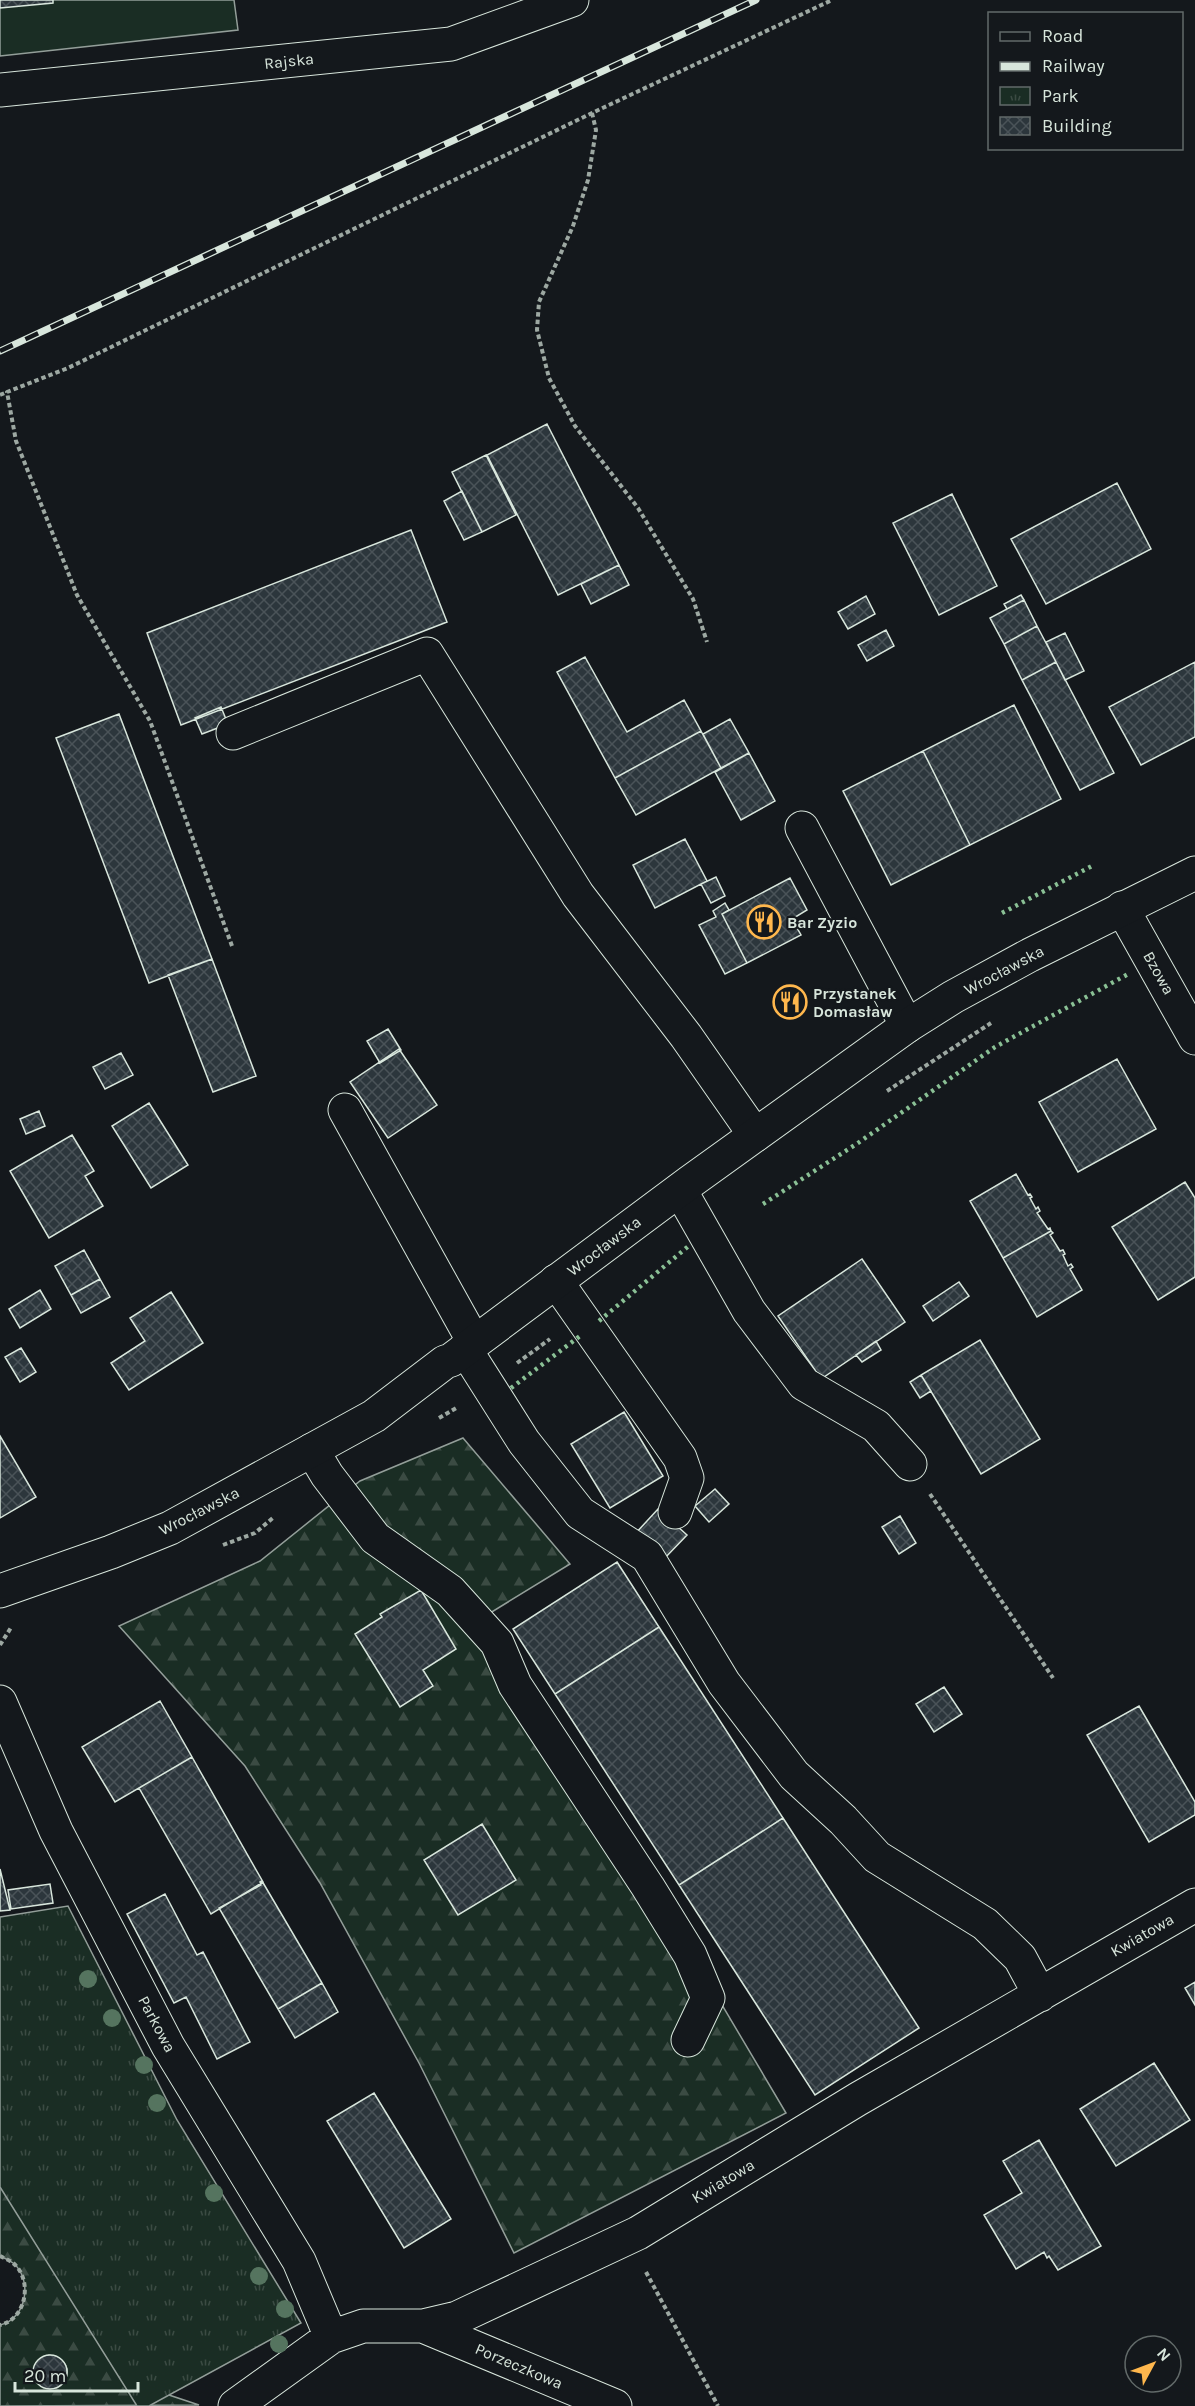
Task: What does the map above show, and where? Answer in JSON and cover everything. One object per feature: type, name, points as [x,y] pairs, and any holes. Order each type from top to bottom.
[{"type":"street","name":"Rajska","points":[[0,90],[451,44],[572,0]]},
{"type":"street","points":[[233,733],[428,654],[578,895],[686,1036],[755,1135]]},
{"type":"street","points":[[802,828],[907,1026]]},
{"type":"street","name":"Wrocławska","points":[[0,1591],[170,1528],[374,1416],[907,1026],[953,997],[1122,908],[1195,873]]},
{"type":"street","name":"Bzowa","points":[[1122,908],[1195,1038]]},
{"type":"street","points":[[345,1110],[524,1442],[580,1513],[647,1556],[724,1683],[794,1775],[843,1820],[877,1857],[986,1924],[1020,1958],[1040,1995]]},
{"type":"street","points":[[680,1190],[749,1311],[804,1384],[876,1426],[910,1464]]},
{"type":"street","points":[[556,1281],[680,1458],[687,1478],[675,1512]]},
{"type":"street","points":[[312,1450],[327,1475],[375,1538],[450,1591],[497,1643],[515,1685],[690,1955],[708,1998],[688,2040]]},
{"type":"street","name":"Parkowa","points":[[0,1702],[56,1831],[163,2036],[299,2261],[331,2337]]},
{"type":"street","name":"Kwiatowa","points":[[235,2406],[331,2337],[363,2326],[423,2326],[457,2318],[628,2237],[858,2098],[1195,1905]]},
{"type":"street","name":"Porzeczkowa","points":[[423,2326],[615,2406]]},
{"type":"path","points":[[0,395],[68,368],[592,113],[832,0]]},
{"type":"path","points":[[592,113],[596,130],[588,180],[573,226],[539,302],[537,330],[549,378],[574,426],[644,518],[693,599],[707,642]]},
{"type":"path","points":[[7,392],[16,441],[77,595],[150,721],[232,946]]},
{"type":"path","points":[[910,1464],[1053,1678]]},
{"type":"path","points":[[628,2237],[718,2406]]},
{"type":"path","points":[[0,2256],[14,2263],[23,2278],[25,2296],[19,2312],[5,2324],[0,2325]]},
{"type":"green space","points":[[0,0],[234,0],[238,30],[0,56]]},
{"type":"green space","points":[[463,1438],[570,1564],[490,1613],[786,2113],[514,2253],[419,2063],[320,1883],[245,1766],[119,1626],[260,1561],[360,1481]]},
{"type":"green space","points":[[68,1906],[177,2120],[301,2323],[149,2406],[137,2406],[0,2187],[0,1917]]},
{"type":"green space","points":[[0,2177],[136,2384],[199,2405],[0,2406],[0,2325],[16,2315],[24,2298],[25,2288],[19,2270],[13,2263],[0,2256]],"holes":[[[49,2355],[61,2360],[67,2369],[66,2378],[61,2386],[53,2388],[39,2383],[34,2376],[34,2369],[38,2361]]]},
{"type":"building","points":[[0,0],[53,0],[53,3],[0,8]]},
{"type":"building","points":[[547,424],[619,565],[558,595],[487,455]]},
{"type":"building","points":[[486,455],[516,515],[482,532],[452,472]]},
{"type":"building","points":[[1117,483],[1151,549],[1046,604],[1011,539]]},
{"type":"building","points":[[462,491],[482,532],[464,540],[444,501]]},
{"type":"building","points":[[952,494],[997,586],[939,615],[893,523]]},
{"type":"building","points":[[411,530],[447,622],[181,725],[147,633]]},
{"type":"building","points":[[619,565],[629,585],[591,604],[581,584]]},
{"type":"building","points":[[1021,595],[1024,600],[1007,609],[1004,604]]},
{"type":"building","points":[[866,596],[875,614],[848,629],[838,612]]},
{"type":"building","points":[[1024,600],[1037,626],[1004,644],[990,618]]},
{"type":"building","points":[[1037,626],[1056,662],[1022,680],[1004,644]]},
{"type":"building","points":[[886,630],[894,646],[867,661],[858,645]]},
{"type":"building","points":[[1065,633],[1084,671],[1065,680],[1046,642]]},
{"type":"building","points":[[585,657],[627,732],[684,700],[701,731],[615,778],[557,672]]},
{"type":"building","points":[[1056,662],[1114,773],[1080,790],[1022,680]]},
{"type":"building","points":[[1195,662],[1195,737],[1141,765],[1109,707]]},
{"type":"building","points":[[1014,705],[1061,799],[970,845],[923,751]]},
{"type":"building","points":[[221,707],[228,724],[202,734],[195,718]]},
{"type":"building","points":[[119,714],[212,959],[149,983],[56,738]]},
{"type":"building","points":[[730,719],[749,753],[721,768],[703,734]]},
{"type":"building","points":[[701,731],[721,768],[636,815],[615,778]]},
{"type":"building","points":[[923,751],[970,845],[891,885],[843,791]]},
{"type":"building","points":[[749,753],[775,801],[741,820],[715,772]]},
{"type":"building","points":[[685,839],[707,881],[655,908],[633,865]]},
{"type":"building","points":[[716,877],[725,896],[711,903],[701,884]]},
{"type":"building","points":[[790,878],[807,910],[792,919],[801,935],[747,963],[722,914]]},
{"type":"building","points":[[725,903],[729,910],[722,914],[747,963],[725,974],[699,925],[716,917],[713,911]]},
{"type":"building","points":[[212,959],[256,1076],[213,1092],[168,975]]},
{"type":"building","points":[[388,1029],[401,1050],[380,1063],[367,1041]]},
{"type":"building","points":[[399,1049],[437,1105],[388,1138],[350,1082]]},
{"type":"building","points":[[121,1053],[133,1075],[105,1089],[93,1067]]},
{"type":"building","points":[[1117,1059],[1156,1129],[1078,1172],[1039,1102]]},
{"type":"building","points":[[149,1103],[188,1165],[151,1188],[112,1126]]},
{"type":"building","points":[[39,1111],[45,1126],[26,1134],[20,1119]]},
{"type":"building","points":[[72,1135],[94,1171],[85,1176],[103,1206],[49,1238],[10,1171]]},
{"type":"building","points":[[1016,1174],[1028,1195],[1032,1197],[1030,1198],[1036,1209],[1038,1207],[1040,1211],[1037,1213],[1051,1231],[1003,1258],[970,1201]]},
{"type":"building","points":[[1185,1182],[1195,1198],[1195,1277],[1158,1300],[1112,1227]]},
{"type":"building","points":[[1051,1231],[1053,1233],[1050,1235],[1060,1251],[1063,1250],[1068,1266],[1071,1264],[1073,1267],[1070,1269],[1082,1290],[1037,1317],[1003,1258]]},
{"type":"building","points":[[84,1250],[100,1279],[71,1295],[55,1266]]},
{"type":"building","points":[[862,1259],[905,1322],[821,1379],[778,1316]]},
{"type":"building","points":[[100,1279],[110,1297],[81,1313],[71,1295]]},
{"type":"building","points":[[959,1282],[969,1296],[933,1321],[923,1306]]},
{"type":"building","points":[[40,1290],[51,1309],[20,1328],[9,1309]]},
{"type":"building","points":[[171,1292],[203,1343],[129,1390],[111,1363],[145,1341],[130,1318]]},
{"type":"building","points":[[980,1340],[1040,1439],[981,1474],[921,1375]]},
{"type":"building","points":[[876,1341],[881,1350],[862,1362],[856,1355]]},
{"type":"building","points":[[21,1348],[36,1372],[20,1382],[5,1357]]},
{"type":"building","points":[[921,1375],[931,1391],[920,1398],[910,1382]]},
{"type":"building","points":[[624,1412],[663,1476],[610,1508],[571,1444]]},
{"type":"building","points":[[0,1436],[36,1497],[0,1518]]},
{"type":"building","points":[[715,1489],[729,1504],[709,1522],[695,1506]]},
{"type":"building","points":[[658,1509],[687,1535],[663,1560],[635,1534]]},
{"type":"building","points":[[900,1516],[916,1543],[899,1554],[882,1527]]},
{"type":"building","points":[[617,1562],[659,1627],[555,1694],[513,1629]]},
{"type":"building","points":[[421,1590],[456,1649],[423,1670],[433,1686],[400,1707],[355,1634],[382,1617],[380,1614]]},
{"type":"building","points":[[659,1627],[783,1818],[679,1885],[555,1694]]},
{"type":"building","points":[[944,1687],[962,1714],[934,1732],[916,1704]]},
{"type":"building","points":[[160,1701],[192,1757],[115,1802],[82,1747]]},
{"type":"building","points":[[1139,1706],[1195,1802],[1195,1815],[1149,1842],[1087,1735]]},
{"type":"building","points":[[192,1757],[263,1882],[211,1914],[139,1788]]},
{"type":"building","points":[[783,1818],[919,2028],[815,2095],[679,1885]]},
{"type":"building","points":[[482,1824],[516,1880],[458,1915],[424,1860]]},
{"type":"building","points":[[0,1869],[10,1910],[0,1911]]},
{"type":"building","points":[[262,1881],[322,1983],[278,2009],[219,1908],[261,1885]]},
{"type":"building","points":[[50,1884],[53,1903],[11,1909],[8,1890]]},
{"type":"building","points":[[165,1894],[197,1955],[203,1952],[250,2042],[217,2059],[186,1997],[174,2003],[127,1914]]},
{"type":"building","points":[[1195,1982],[1195,2005],[1185,1988]]},
{"type":"building","points":[[322,1983],[338,2012],[295,2038],[278,2009]]},
{"type":"building","points":[[1154,2063],[1190,2120],[1116,2166],[1080,2109]]},
{"type":"building","points":[[374,2093],[451,2219],[404,2248],[327,2121]]},
{"type":"building","points":[[1039,2140],[1101,2246],[1058,2270],[1044,2252],[1016,2269],[984,2215],[1022,2193],[1003,2161]]},
{"type":"building","points":[[50,2355],[62,2360],[67,2372],[62,2384],[50,2389],[38,2384],[33,2372],[38,2360]]},
{"type":"railway","points":[[0,351],[756,0]]},
{"type":"hedge","points":[[1002,913],[1092,866]]},
{"type":"hedge","points":[[763,1204],[858,1143],[995,1047],[1130,973]]},
{"type":"hedge","points":[[599,1321],[691,1244]]},
{"type":"hedge","points":[[511,1388],[580,1336]]},
{"type":"place","name":"Bar Zyzio","points":[[764,922]]},
{"type":"place","name":"Przystanek Domasław","points":[[790,1002]]}]
